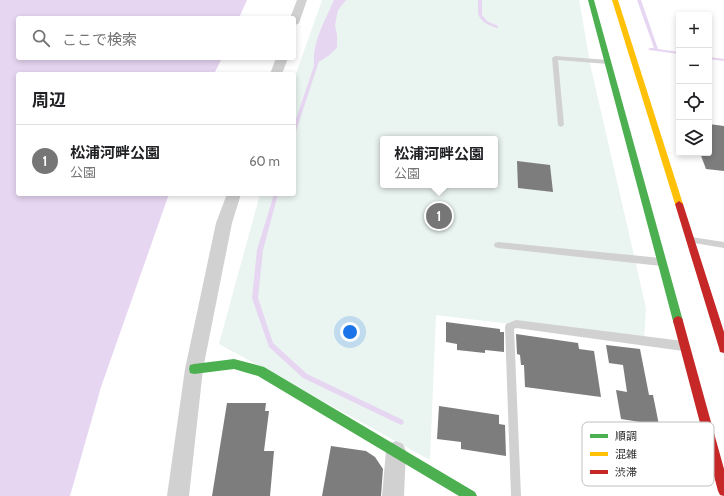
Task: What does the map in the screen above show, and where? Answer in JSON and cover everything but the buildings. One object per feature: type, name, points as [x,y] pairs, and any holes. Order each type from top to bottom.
[{"type":"street","points":[[296,17],[302,0]]},
{"type":"street","points":[[591,0],[705,422]]},
{"type":"street","points":[[615,0],[724,348]]},
{"type":"street","points":[[277,72],[281,60]]},
{"type":"street","points":[[178,496],[194,369],[224,223],[233,196]]},
{"type":"street","points":[[194,369],[234,364],[260,371],[471,496]]},
{"type":"street","points":[[393,496],[396,452]]},
{"type":"street","points":[[714,454],[724,491]]},
{"type":"lane","points":[[561,125],[555,58],[608,62]]},
{"type":"lane","points":[[690,240],[724,245]]},
{"type":"lane","points":[[498,245],[662,262]]},
{"type":"lane","points":[[516,496],[509,326],[516,324],[685,346]]},
{"type":"shaded area","points":[[0,0],[247,0],[240,16],[16,16],[16,60],[221,60],[215,72],[16,72],[16,196],[168,196],[101,387],[70,496],[0,496]]},
{"type":"shaded area","points":[[322,0],[579,0],[591,68],[646,308],[644,340],[436,315],[430,460],[219,344],[259,196],[296,196],[296,73]]},
{"type":"shaded area","points":[[334,0],[346,0],[338,10],[335,25],[337,48],[314,65],[317,40]]},
{"type":"waterway","points":[[480,0],[480,15],[486,22],[497,27]]},
{"type":"waterway","points":[[639,0],[656,49]]},
{"type":"waterway","points":[[650,49],[676,53]]},
{"type":"waterway","points":[[296,125],[318,58]]},
{"type":"waterway","points":[[712,58],[724,60]]},
{"type":"waterway","points":[[275,196],[260,250],[255,298],[271,345],[305,376],[401,422]]},
{"type":"traffic: fast","points":[[591,0],[678,321]]},
{"type":"traffic: fast","points":[[194,369],[234,364],[260,371],[471,496]]},
{"type":"traffic: slow","points":[[615,0],[679,204]]},
{"type":"traffic: jam","points":[[679,204],[724,348]]},
{"type":"traffic: jam","points":[[678,321],[705,422]]},
{"type":"traffic: jam","points":[[714,454],[724,491]]},
{"type":"place","name":"松浦河畔公園","points":[[439,216]]}]
